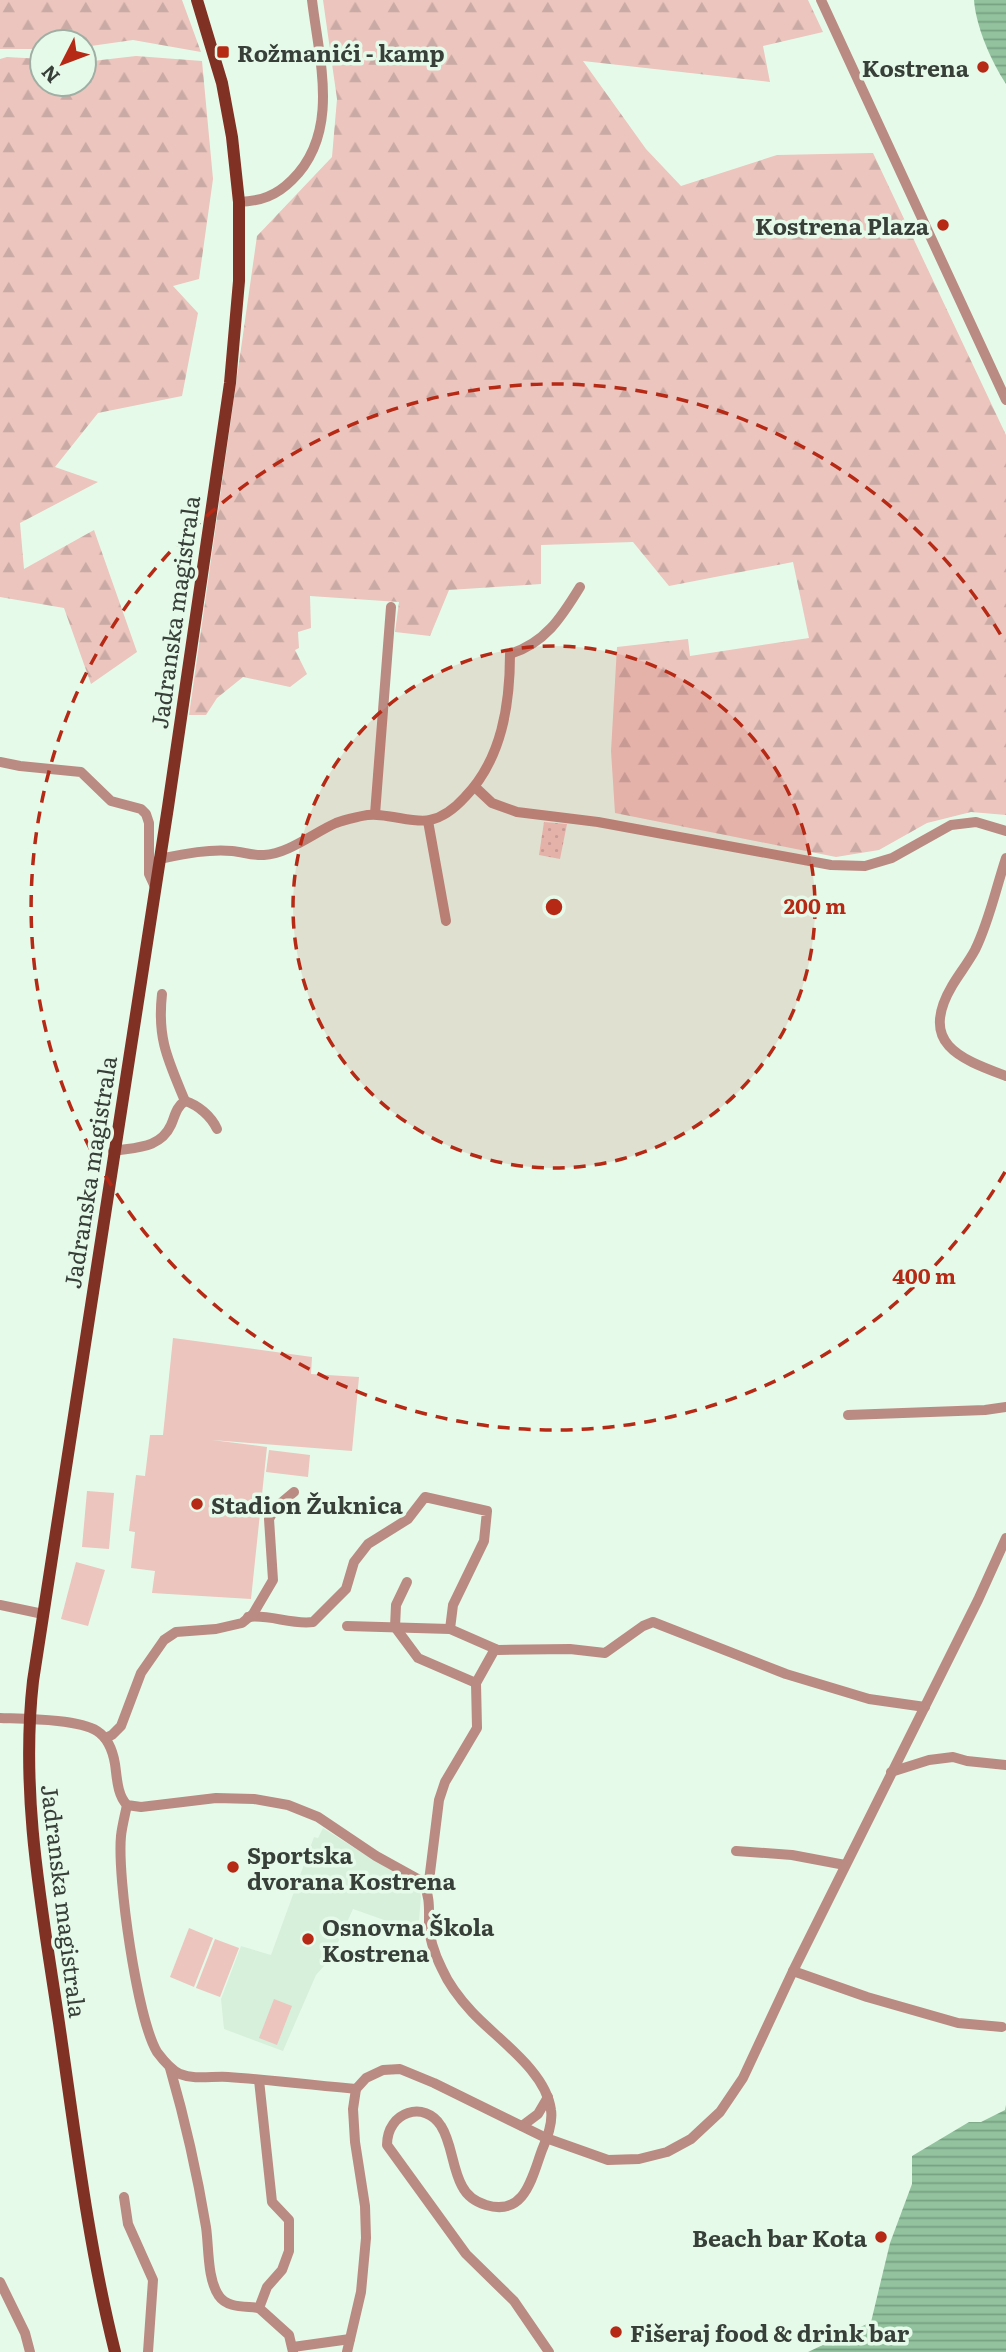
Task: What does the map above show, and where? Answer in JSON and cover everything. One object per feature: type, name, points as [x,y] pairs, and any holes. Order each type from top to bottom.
[{"type":"main road","name":"Jadranska magistrala","points":[[115,2352],[101,2293],[77,2150],[33,1852],[27,1759],[29,1719],[43,1614],[230,383],[239,281],[239,202],[232,137],[222,83],[197,0]]},
{"type":"street","points":[[239,202],[263,200],[282,190],[306,165],[314,151],[320,134],[324,106],[312,0]]},
{"type":"street","points":[[821,0],[1006,400]]},
{"type":"street","points":[[159,859],[201,850],[266,856],[295,845],[337,822],[375,814],[428,821],[441,816],[475,787],[494,754],[510,683],[510,654],[535,643],[548,633],[559,621],[580,587]]},
{"type":"street","points":[[375,814],[391,607]]},
{"type":"street","points":[[0,761],[20,766],[81,772],[111,801],[141,809],[149,823],[149,874],[155,887]]},
{"type":"street","points":[[475,787],[492,803],[517,812],[611,824],[831,865],[865,866],[892,858],[951,825],[976,822],[1006,831]]},
{"type":"street","points":[[428,821],[446,921]]},
{"type":"street","points":[[1006,858],[979,940],[945,999],[940,1022],[943,1037],[956,1054],[968,1062],[1006,1076]]},
{"type":"street","points":[[162,994],[160,1018],[163,1048],[184,1101]]},
{"type":"street","points":[[113,1151],[145,1147],[160,1139],[169,1129],[177,1108],[184,1101]]},
{"type":"street","points":[[184,1101],[209,1116],[217,1129]]},
{"type":"street","points":[[848,1415],[1006,1407]]},
{"type":"street","points":[[105,1738],[121,1726],[141,1673],[164,1640],[176,1632],[216,1629],[242,1623],[262,1601],[273,1580],[270,1519],[275,1508],[294,1492]]},
{"type":"street","points":[[248,1617],[313,1622],[346,1589],[354,1562],[368,1544],[408,1519],[425,1497],[487,1511],[484,1541],[453,1605],[450,1629]]},
{"type":"street","points":[[0,1718],[81,1725],[97,1731],[105,1738],[114,1755],[121,1796],[127,1805],[121,1838],[125,1896],[135,1970],[143,2009],[156,2050],[170,2068],[188,2137],[217,2294],[227,2304],[259,2308],[289,2336],[293,2350],[350,2348],[361,2292],[366,2238],[365,2206],[355,2142],[353,2109],[356,2089],[366,2078],[383,2070],[400,2069],[546,2138],[608,2160],[639,2160],[667,2152],[691,2139],[720,2112],[743,2078],[1006,1538]]},
{"type":"street","points":[[407,1582],[396,1605],[396,1627],[418,1658],[476,1683]]},
{"type":"street","points":[[0,1605],[43,1614]]},
{"type":"street","points":[[347,1626],[450,1629],[495,1649],[570,1649],[605,1653],[653,1622],[786,1674],[869,1699],[925,1707]]},
{"type":"street","points":[[495,1649],[476,1683],[477,1728],[445,1782],[439,1800],[428,1891],[432,1945],[454,1991],[533,2073],[548,2097],[552,2119],[533,2180],[522,2197],[510,2205],[495,2208],[470,2197],[462,2186],[441,2125],[432,2117],[413,2112],[403,2114],[392,2124],[387,2135],[387,2145],[466,2254],[514,2301],[549,2352]]},
{"type":"street","points":[[891,1772],[929,1760],[953,1757],[1006,1765]]},
{"type":"street","points":[[127,1805],[141,1807],[216,1798],[254,1799],[288,1805],[318,1817],[376,1856],[424,1882],[428,1891]]},
{"type":"street","points":[[736,1851],[792,1855],[845,1865]]},
{"type":"street","points":[[793,1971],[867,1997],[955,2022],[1002,2027]]},
{"type":"street","points":[[170,2068],[181,2074],[356,2089]]},
{"type":"street","points":[[259,2080],[272,2202],[289,2220],[289,2251],[282,2270],[267,2287],[259,2308]]},
{"type":"street","points":[[522,2126],[538,2114],[548,2097]]},
{"type":"street","points":[[124,2197],[128,2224],[153,2280],[148,2352]]},
{"type":"street","points":[[0,2282],[25,2333],[30,2352]]},
{"type":"shaded area","points":[[974,0],[1006,0],[1006,84],[985,43]]},
{"type":"shaded area","name":"Osnovna Škola Kostrena","points":[[323,1828],[419,1885],[421,1897],[418,1932],[353,1909],[331,1958],[316,1975],[283,2051],[224,2029],[221,1999],[241,1946],[271,1955],[314,1837],[318,1838]]},
{"type":"shaded area","points":[[1006,2105],[1006,2352],[808,2352],[871,2322],[890,2243],[912,2184],[912,2156],[969,2122],[981,2122],[1005,2110]]},
{"type":"green space","points":[[0,0],[182,0],[201,52],[133,40],[98,45],[98,28],[28,28],[28,49],[0,49]]},
{"type":"green space","points":[[323,0],[808,0],[823,32],[763,46],[770,82],[583,61],[646,149],[681,186],[777,155],[873,153],[1006,435],[1006,815],[971,812],[927,823],[879,850],[836,857],[615,813],[611,751],[617,647],[688,639],[690,656],[809,638],[793,562],[669,586],[633,542],[541,545],[541,584],[449,590],[430,636],[395,632],[399,602],[310,596],[311,628],[298,632],[299,648],[295,650],[307,674],[290,687],[243,677],[217,698],[206,715],[189,715],[257,236],[332,157],[337,99]]},
{"type":"green space","points":[[136,56],[202,61],[213,179],[199,279],[173,286],[198,313],[182,396],[98,413],[55,467],[98,482],[20,523],[24,569],[94,530],[137,652],[91,684],[64,608],[0,597],[0,59],[28,58],[28,98],[98,98],[98,60]]},
{"type":"green space","points":[[544,822],[567,824],[560,859],[539,855]]},
{"type":"green space","points":[[173,1338],[312,1357],[311,1374],[359,1377],[352,1451],[212,1440],[267,1447],[251,1599],[152,1593],[155,1571],[131,1568],[135,1532],[129,1531],[136,1475],[145,1476],[150,1435],[163,1435]]},
{"type":"green space","points":[[269,1450],[310,1455],[308,1477],[266,1472]]},
{"type":"green space","points":[[87,1491],[114,1493],[109,1549],[82,1547]]},
{"type":"green space","points":[[76,1562],[105,1570],[88,1626],[61,1619]]},
{"type":"green space","points":[[189,1928],[213,1938],[194,1987],[170,1977]]},
{"type":"green space","points":[[215,1939],[239,1948],[220,1997],[196,1988]]},
{"type":"green space","points":[[274,1999],[292,2006],[277,2045],[259,2038]]},
{"type":"place","name":"Rožmanići - kamp","points":[[223,52]]},
{"type":"place","name":"Kostrena","points":[[983,67]]},
{"type":"place","name":"Kostrena Plaza","points":[[943,225]]},
{"type":"place","name":"Stadion Žuknica","points":[[197,1504]]},
{"type":"place","name":"Sportska dvorana Kostrena","points":[[233,1867]]},
{"type":"place","name":"Osnovna Škola Kostrena","points":[[308,1939]]},
{"type":"place","name":"Beach bar Kota","points":[[881,2237]]},
{"type":"place","name":"Fišeraj food & drink bar","points":[[616,2332]]}]
